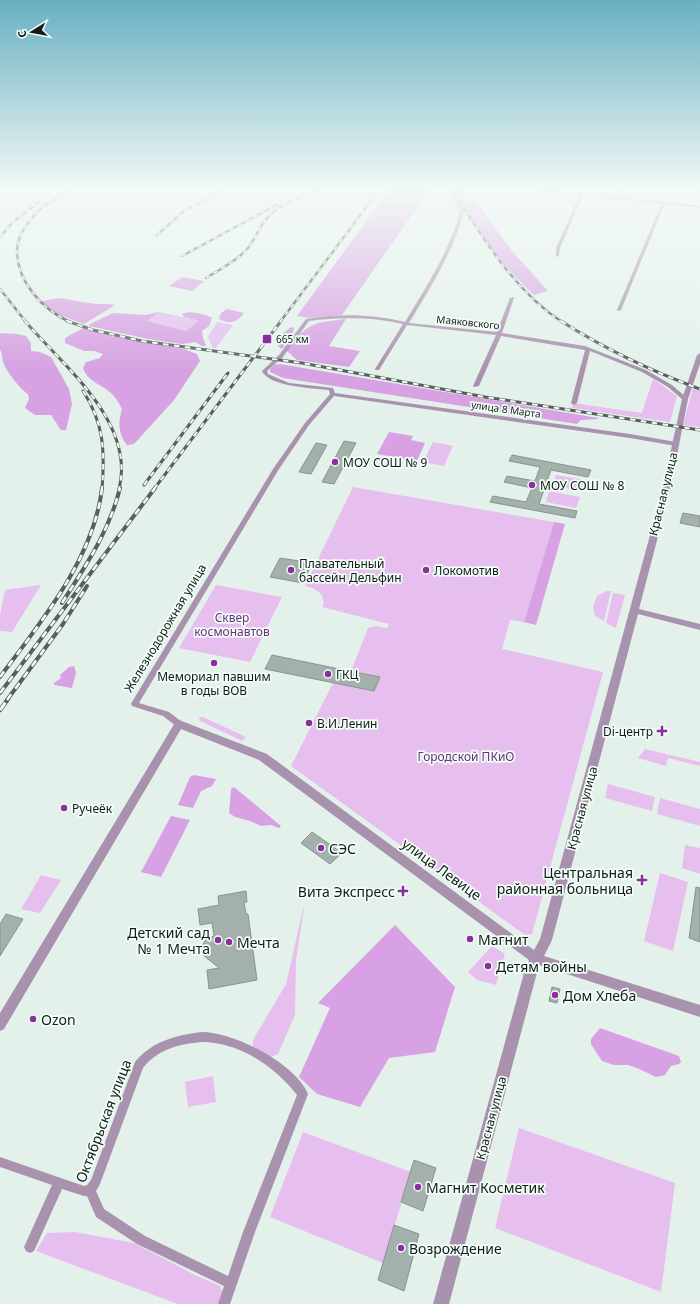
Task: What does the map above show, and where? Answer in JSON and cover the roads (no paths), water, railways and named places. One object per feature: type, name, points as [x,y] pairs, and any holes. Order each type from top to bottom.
[{"type":"street","points":[[377,369],[407,324],[447,250]]},
{"type":"street","points":[[557,256],[558,250]]},
{"type":"street","points":[[619,310],[644,250]]},
{"type":"street","points":[[476,386],[499,334],[512,298]]},
{"type":"street","name":"Маяковского","points":[[266,375],[264,371],[281,356],[308,320],[332,317],[358,317],[499,334],[588,349],[644,371],[670,386],[685,399]]},
{"type":"street","points":[[574,403],[588,349]]},
{"type":"street","name":"Красная улица","points":[[441,1304],[530,973],[548,933],[666,491],[685,399],[700,355]]},
{"type":"street","name":"улица 8 Марта","points":[[266,375],[288,384],[330,389],[332,394],[630,436],[676,444]]},
{"type":"street","name":"Железнодорожная улица","points":[[179,724],[166,714],[135,704],[276,469],[307,424],[332,394]]},
{"type":"street","points":[[634,610],[700,627]]},
{"type":"street","points":[[0,1025],[179,724]]},
{"type":"street","name":"улица Левице","points":[[179,724],[263,757],[536,958],[553,965],[700,1011]]},
{"type":"street","name":"Октябрьская улица","points":[[224,1304],[249,1232],[303,1094],[296,1084],[266,1059],[235,1044],[207,1037],[179,1041],[161,1046],[150,1052],[139,1065],[95,1184],[90,1190],[100,1213],[141,1240],[231,1283]]},
{"type":"street","points":[[0,1162],[84,1191],[90,1190]]},
{"type":"street","points":[[30,1247],[59,1182]]},
{"type":"railway","points":[[17,250],[21,273],[33,294],[50,310],[70,322]]},
{"type":"railway","points":[[182,256],[193,250]]},
{"type":"railway","points":[[206,278],[234,261],[247,250]]},
{"type":"railway","points":[[280,322],[334,250]]},
{"type":"railway","points":[[491,250],[528,294],[544,309],[562,322]]},
{"type":"railway","points":[[0,289],[26,322]]},
{"type":"railway","points":[[25,321],[76,376],[93,397],[107,418],[117,441],[121,464],[119,489]]},
{"type":"railway","points":[[67,321],[93,330],[142,341],[254,356]]},
{"type":"railway","points":[[254,356],[281,321]]},
{"type":"railway","points":[[561,321],[594,341],[629,359],[700,389]]},
{"type":"railway","points":[[154,489],[254,356]]},
{"type":"railway","points":[[254,356],[302,363],[485,397],[700,430]]},
{"type":"railway","points":[[144,485],[228,373]]},
{"type":"railway","points":[[83,391],[95,414],[102,438],[102,489]]},
{"type":"railway","points":[[0,677],[48,611],[77,564],[97,514],[102,488]]},
{"type":"railway","points":[[62,603],[96,548],[110,519],[120,488]]},
{"type":"railway","points":[[0,693],[155,488]]},
{"type":"railway","points":[[7,700],[63,624],[87,586]]},
{"type":"railway","points":[[0,710],[8,699]]},
{"type":"place","name":"665 км","points":[[267,339]]},
{"type":"place","name":"МОУ СОШ № 9","points":[[335,462]]},
{"type":"place","name":"МОУ СОШ № 8","points":[[532,485]]},
{"type":"place","name":"Плавательный бассейн Дельфин","points":[[291,570]]},
{"type":"place","name":"Локомотив","points":[[426,570]]},
{"type":"place","name":"Мемориал павшим в годы ВОВ","points":[[214,663]]},
{"type":"place","name":"ГКЦ","points":[[328,674]]},
{"type":"place","name":"В.И.Ленин","points":[[309,723]]},
{"type":"place","name":"Di-центр","points":[[662,731]]},
{"type":"place","name":"Ручеёк","points":[[64,808]]},
{"type":"place","name":"СЭС","points":[[321,848]]},
{"type":"place","name":"Центральная районная больница","points":[[642,880]]},
{"type":"place","name":"Вита Экспресс","points":[[403,891]]},
{"type":"place","name":"Магнит","points":[[470,939]]},
{"type":"place","name":"Детский сад № 1 Мечта","points":[[218,940]]},
{"type":"place","name":"Мечта","points":[[229,942]]},
{"type":"place","name":"Детям войны","points":[[488,966]]},
{"type":"place","name":"Дом Хлеба","points":[[555,995]]},
{"type":"place","name":"Ozon","points":[[33,1019]]},
{"type":"place","name":"Магнит Косметик","points":[[418,1187]]},
{"type":"place","name":"Возрождение","points":[[401,1248]]},
{"type":"park label","name":"Сквер космонавтов","points":[[232,624]]},
{"type":"park label","name":"Городской ПКиО","points":[[466,756]]}]
